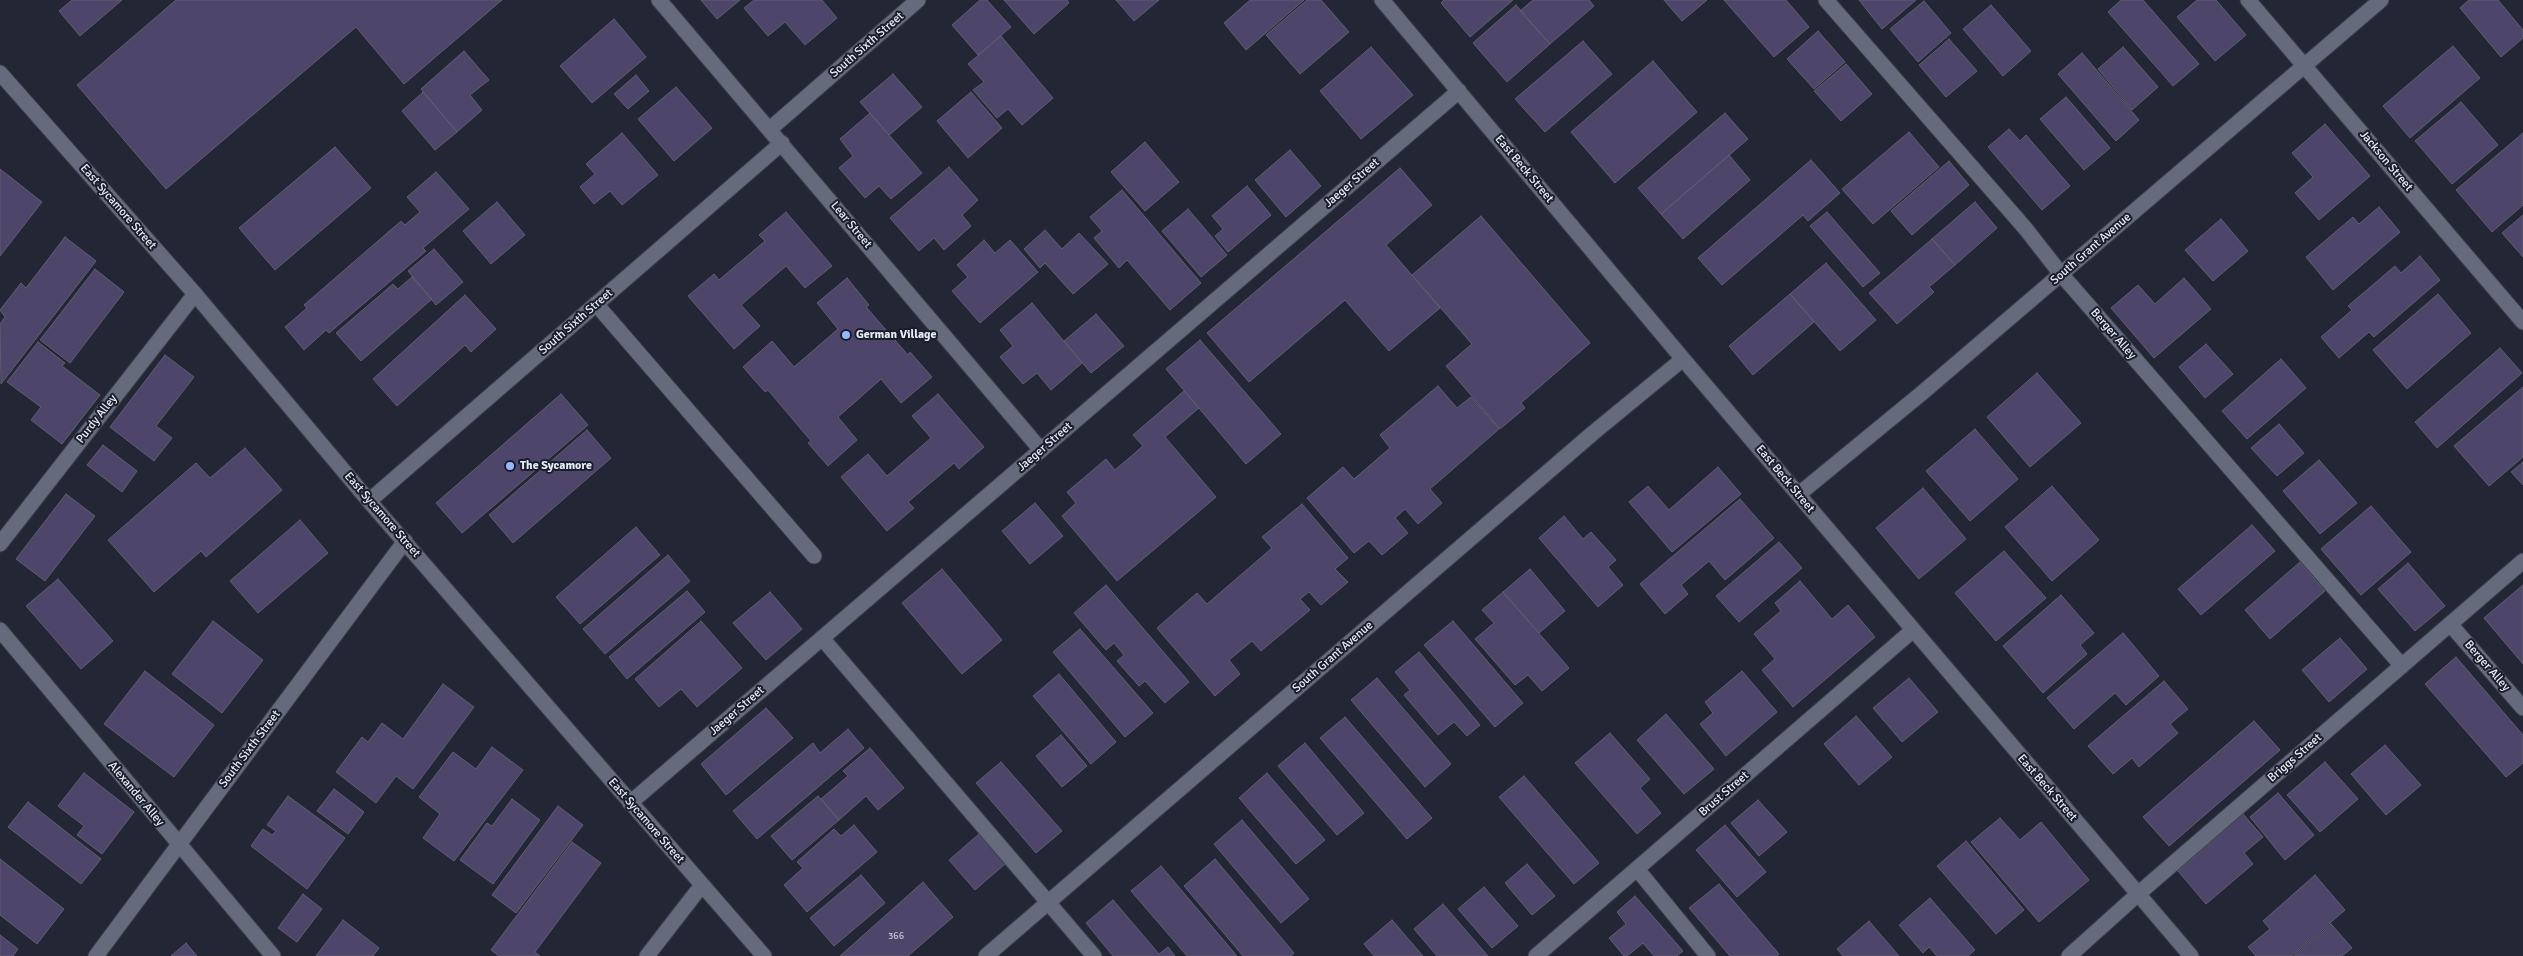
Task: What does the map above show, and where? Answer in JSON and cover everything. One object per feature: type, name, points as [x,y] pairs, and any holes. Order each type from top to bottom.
[{"type":"street","name":"Lear Street","points":[[660,0],[1041,450]]},
{"type":"street","name":"South Sixth Street","points":[[770,129],[918,0]]},
{"type":"street","name":"Berger Alley","points":[[1826,0],[2402,666]]},
{"type":"street","name":"Jackson Street","points":[[2248,0],[2523,322]]},
{"type":"street","name":"South Grant Avenue","points":[[1799,494],[2061,274],[2381,0]]},
{"type":"street","name":"East Beck Street","points":[[1387,2],[1459,91],[1912,631],[2191,956]]},
{"type":"street","name":"East Sycamore Street","points":[[0,73],[195,294],[369,501],[764,956]]},
{"type":"street","name":"Jaeger Street","points":[[630,803],[1459,91]]},
{"type":"street","name":"South Sixth Street","points":[[369,501],[782,143]]},
{"type":"street","name":"Purdy Alley","points":[[0,544],[195,294]]},
{"type":"street","points":[[596,304],[814,556]]},
{"type":"street","name":"South Grant Avenue","points":[[986,956],[1593,432],[1683,359]]},
{"type":"street","name":"South Sixth Street","points":[[96,956],[405,541]]},
{"type":"street","name":"Briggs Street","points":[[2068,956],[2523,561]]},
{"type":"street","name":"Berger Alley","points":[[2450,624],[2523,708]]},
{"type":"street","name":"Alexander Alley","points":[[0,630],[178,845],[273,956]]},
{"type":"street","name":"Brust Street","points":[[1536,956],[1912,631]]},
{"type":"street","points":[[822,638],[1094,956]]},
{"type":"street","points":[[1637,869],[1708,956]]},
{"type":"street","points":[[647,956],[702,885]]},
{"type":"building","points":[[72,0],[122,0],[80,36],[59,11]]},
{"type":"building","points":[[176,0],[502,0],[404,84],[356,27],[166,189],[77,85]]},
{"type":"building","points":[[701,0],[740,0],[717,19]]},
{"type":"building","points":[[754,0],[822,0],[837,18],[805,45],[785,22],[768,36],[744,8]]},
{"type":"building","points":[[980,0],[987,0],[1011,27],[978,55],[952,25]]},
{"type":"building","points":[[1004,0],[1067,0],[1069,3],[1034,34]]},
{"type":"building","points":[[1116,0],[1159,0],[1134,21]]},
{"type":"building","points":[[1250,0],[1304,0],[1246,50],[1224,23]]},
{"type":"building","points":[[1307,0],[1321,0],[1349,32],[1300,74],[1266,35]]},
{"type":"building","points":[[1444,0],[1513,0],[1470,37],[1441,3]]},
{"type":"building","points":[[1533,0],[1589,0],[1594,6],[1550,44],[1520,11]]},
{"type":"building","points":[[1664,0],[1707,0],[1682,21]]},
{"type":"building","points":[[1724,0],[1786,0],[1809,27],[1774,57]]},
{"type":"building","points":[[1859,0],[1916,0],[1882,29]]},
{"type":"building","points":[[2121,0],[2143,0],[2199,64],[2173,86],[2108,12]]},
{"type":"building","points":[[2197,0],[2216,0],[2246,35],[2215,61],[2177,17]]},
{"type":"building","points":[[2469,0],[2498,0],[2523,30],[2523,38],[2501,57],[2460,8]]},
{"type":"building","points":[[1924,1],[1951,33],[1918,62],[1890,29]]},
{"type":"building","points":[[1516,5],[1550,44],[1507,82],[1473,43]]},
{"type":"building","points":[[1991,5],[2031,51],[2003,76],[1963,29]]},
{"type":"building","points":[[614,19],[646,57],[592,103],[560,66]]},
{"type":"building","points":[[1818,31],[1845,62],[1814,89],[1787,59]]},
{"type":"building","points":[[1001,36],[1053,98],[1022,125],[1008,109],[997,118],[973,90],[984,82],[968,64]]},
{"type":"building","points":[[1949,39],[1977,71],[1946,97],[1919,65]]},
{"type":"building","points":[[1583,41],[1612,74],[1545,132],[1515,99]]},
{"type":"building","points":[[2453,46],[2480,78],[2410,138],[2383,106]]},
{"type":"building","points":[[1371,47],[1413,95],[1361,139],[1320,91]]},
{"type":"building","points":[[2123,47],[2158,87],[2132,110],[2098,69]]},
{"type":"building","points":[[464,51],[489,80],[470,95],[482,110],[457,132],[421,89]]},
{"type":"building","points":[[2082,53],[2139,120],[2116,141],[2058,74]]},
{"type":"building","points":[[1653,61],[1697,112],[1615,183],[1571,132]]},
{"type":"building","points":[[1846,64],[1872,94],[1841,121],[1814,91]]},
{"type":"building","points":[[893,74],[922,107],[889,135],[860,102]]},
{"type":"building","points":[[636,75],[649,91],[628,109],[614,94]]},
{"type":"building","points":[[676,87],[712,128],[674,161],[638,119]]},
{"type":"building","points":[[423,92],[457,132],[435,150],[402,111]]},
{"type":"building","points":[[971,92],[1002,128],[968,158],[937,121]]},
{"type":"building","points":[[2066,97],[2110,148],[2084,170],[2040,119]]},
{"type":"building","points":[[2461,102],[2498,145],[2452,184],[2415,141]]},
{"type":"building","points":[[870,113],[922,173],[891,199],[879,186],[865,198],[839,168],[853,156],[840,139]]},
{"type":"building","points":[[1725,113],[1748,139],[1661,214],[1638,188]]},
{"type":"building","points":[[2325,124],[2370,176],[2319,220],[2295,193],[2313,177],[2292,153]]},
{"type":"building","points":[[2009,129],[2020,141],[2026,135],[2070,186],[2042,210],[1988,147]]},
{"type":"building","points":[[1909,132],[1939,167],[1873,224],[1842,189]]},
{"type":"building","points":[[622,133],[658,175],[622,205],[610,191],[594,204],[580,187],[595,174],[586,164]]},
{"type":"building","points":[[2523,133],[2523,205],[2492,232],[2456,190]]},
{"type":"building","points":[[1145,142],[1179,182],[1145,211],[1111,172]]},
{"type":"building","points":[[335,147],[371,188],[275,270],[239,228]]},
{"type":"building","points":[[1290,150],[1321,186],[1286,217],[1255,180]]},
{"type":"building","points":[[1729,155],[1750,180],[1683,239],[1661,214]]},
{"type":"building","points":[[1811,160],[1840,193],[1808,221],[1803,215],[1722,285],[1698,258]]},
{"type":"building","points":[[1949,161],[1969,185],[1912,235],[1891,211]]},
{"type":"building","points":[[949,167],[978,200],[962,215],[971,226],[944,250],[934,238],[919,251],[890,218]]},
{"type":"building","points":[[1400,168],[1432,205],[1386,245],[1440,308],[1389,351],[1345,300],[1249,382],[1207,333]]},
{"type":"building","points":[[0,169],[42,202],[0,256]]},
{"type":"building","points":[[436,172],[469,209],[423,248],[426,251],[329,333],[326,330],[304,350],[285,327],[307,308],[304,305],[401,221],[405,225],[420,212],[407,197]]},
{"type":"building","points":[[1247,186],[1271,215],[1228,252],[1215,236],[1223,229],[1212,216]]},
{"type":"building","points":[[1122,190],[1201,283],[1170,310],[1127,260],[1119,268],[1094,238],[1102,231],[1090,217]]},
{"type":"building","points":[[497,202],[525,235],[491,264],[463,231]]},
{"type":"building","points":[[1975,202],[1997,228],[1955,265],[1932,239]]},
{"type":"building","points":[[2379,207],[2400,232],[2333,290],[2306,257],[2353,217],[2359,224]]},
{"type":"building","points":[[1188,209],[1227,255],[1201,277],[1162,231]]},
{"type":"building","points":[[786,212],[832,266],[805,288],[786,266],[741,305],[760,326],[734,349],[688,296],[714,274],[719,280],[765,241],[759,235]]},
{"type":"building","points":[[1827,212],[1880,273],[1863,287],[1810,226]]},
{"type":"building","points":[[2523,215],[2523,257],[2502,233]]},
{"type":"building","points":[[1481,216],[1590,343],[1521,403],[1525,408],[1500,429],[1446,366],[1472,344],[1412,275]]},
{"type":"building","points":[[2221,219],[2248,251],[2213,281],[2185,250]]},
{"type":"building","points":[[1045,230],[1062,249],[1079,233],[1108,264],[1073,294],[1045,263],[1040,268],[1024,249]]},
{"type":"building","points":[[65,237],[96,261],[1,384],[0,324],[5,317],[0,310],[21,283],[26,288]]},
{"type":"building","points":[[1932,239],[1955,265],[1929,287],[1934,292],[1897,324],[1869,293]]},
{"type":"building","points":[[984,240],[995,253],[1010,240],[1038,272],[980,323],[952,291],[968,277],[957,265]]},
{"type":"building","points":[[434,249],[463,282],[436,305],[408,271]]},
{"type":"building","points":[[2420,256],[2440,280],[2374,337],[2369,332],[2339,358],[2321,337],[2352,310],[2348,306],[2395,266],[2401,273]]},
{"type":"building","points":[[1826,263],[1876,320],[1840,351],[1790,294]]},
{"type":"building","points":[[95,269],[124,292],[70,363],[40,340]]},
{"type":"building","points":[[412,277],[432,299],[361,361],[336,333],[393,284],[398,289]]},
{"type":"building","points":[[847,278],[869,305],[866,307],[908,355],[910,352],[932,377],[901,403],[881,379],[838,417],[857,440],[828,466],[808,443],[811,441],[768,390],[765,392],[743,367],[772,341],[794,367],[838,329],[817,303]]},
{"type":"building","points":[[2184,278],[2211,309],[2154,358],[2111,308],[2138,285],[2155,304]]},
{"type":"building","points":[[1790,294],[1814,322],[1753,375],[1729,346]]},
{"type":"building","points":[[2438,294],[2471,333],[2407,389],[2373,350]]},
{"type":"building","points":[[465,295],[496,329],[471,352],[465,345],[397,406],[373,379]]},
{"type":"building","points":[[1032,303],[1082,363],[1051,390],[1037,373],[1023,384],[1000,357],[1013,346],[1000,330]]},
{"type":"building","points":[[1096,314],[1124,346],[1091,373],[1064,341]]},
{"type":"building","points":[[1200,340],[1281,434],[1246,464],[1166,369]]},
{"type":"building","points":[[38,342],[65,363],[62,366],[100,395],[62,444],[31,420],[41,407],[7,382]]},
{"type":"building","points":[[2206,344],[2233,374],[2205,398],[2179,367]]},
{"type":"building","points":[[2500,348],[2522,373],[2437,448],[2415,422]]},
{"type":"building","points":[[165,355],[194,377],[156,426],[172,438],[154,461],[110,427]]},
{"type":"building","points":[[2281,359],[2306,388],[2247,439],[2222,411]]},
{"type":"building","points":[[2037,373],[2081,423],[2030,467],[1987,417]]},
{"type":"building","points":[[1438,386],[1457,408],[1471,397],[1499,429],[1430,489],[1442,503],[1418,524],[1405,509],[1395,518],[1408,533],[1382,555],[1369,541],[1354,553],[1307,498],[1343,467],[1354,479],[1390,448],[1380,435]]},
{"type":"building","points":[[2523,387],[2523,457],[2489,486],[2454,446]]},
{"type":"building","points":[[1184,391],[1199,408],[1165,437],[1216,497],[1117,581],[1062,516],[1076,503],[1067,492],[1106,459],[1115,470],[1143,446],[1133,435]]},
{"type":"building","points":[[561,394],[588,425],[462,533],[436,503]]},
{"type":"building","points":[[938,394],[984,447],[959,469],[954,463],[908,502],[914,508],[887,531],[841,477],[868,454],[887,476],[931,438],[912,416]]},
{"type":"building","points":[[2279,424],[2304,453],[2277,476],[2251,448]]},
{"type":"building","points":[[1975,429],[2018,479],[1970,521],[1926,471]]},
{"type":"building","points":[[587,430],[611,458],[513,543],[489,515]]},
{"type":"building","points":[[103,445],[137,471],[122,492],[87,465]]},
{"type":"building","points":[[245,448],[282,490],[206,557],[201,551],[154,592],[108,540],[196,463],[210,478]]},
{"type":"building","points":[[2319,460],[2357,503],[2320,534],[2283,491]]},
{"type":"building","points":[[2523,462],[2523,485],[2511,472]]},
{"type":"building","points":[[1718,467],[1741,494],[1672,552],[1629,502],[1648,486],[1669,510]]},
{"type":"building","points":[[2052,486],[2099,540],[2052,581],[2005,527]]},
{"type":"building","points":[[1923,488],[1966,539],[1919,579],[1876,528]]},
{"type":"building","points":[[66,494],[95,516],[45,581],[16,559]]},
{"type":"building","points":[[1740,499],[1774,538],[1725,580],[1709,561],[1681,585],[1688,594],[1665,614],[1640,584]]},
{"type":"building","points":[[1035,503],[1063,536],[1030,564],[1002,531]]},
{"type":"building","points":[[1302,504],[1348,558],[1335,569],[1348,582],[1321,605],[1309,592],[1300,599],[1310,610],[1261,651],[1252,641],[1229,660],[1240,674],[1215,696],[1157,628],[1197,593],[1207,604],[1272,548],[1262,537]]},
{"type":"building","points":[[2371,506],[2411,552],[2361,595],[2321,549]]},
{"type":"building","points":[[1564,516],[1583,539],[1591,532],[1616,560],[1608,567],[1623,585],[1598,607],[1539,538]]},
{"type":"building","points":[[300,520],[328,553],[258,613],[230,581]]},
{"type":"building","points":[[2252,525],[2275,551],[2201,615],[2178,589]]},
{"type":"building","points":[[636,527],[660,555],[580,624],[556,597]]},
{"type":"building","points":[[1779,542],[1802,568],[1739,622],[1716,596]]},
{"type":"building","points":[[2004,551],[2046,598],[1996,641],[1955,593]]},
{"type":"building","points":[[668,555],[690,581],[605,654],[583,629]]},
{"type":"building","points":[[2300,562],[2325,591],[2270,639],[2245,610]]},
{"type":"building","points":[[2408,563],[2445,606],[2415,631],[2378,589]]},
{"type":"building","points":[[942,569],[1002,640],[962,674],[902,603]]},
{"type":"building","points":[[1530,569],[1565,611],[1539,633],[1503,592]]},
{"type":"building","points":[[58,579],[113,641],[81,669],[26,606]]},
{"type":"building","points":[[1800,581],[1832,619],[1848,605],[1875,637],[1793,707],[1762,670],[1775,659],[1754,634],[1781,611],[1775,603]]},
{"type":"building","points":[[1106,585],[1189,682],[1165,703],[1145,681],[1139,686],[1117,661],[1124,655],[1114,643],[1106,650],[1074,613]]},
{"type":"building","points":[[2523,585],[2523,664],[2484,618]]},
{"type":"building","points":[[687,591],[705,612],[627,679],[609,657]]},
{"type":"building","points":[[770,592],[802,629],[766,660],[733,623]]},
{"type":"building","points":[[1503,592],[1569,668],[1542,691],[1528,675],[1515,685],[1475,639],[1494,623],[1482,610]]},
{"type":"building","points":[[2061,595],[2094,633],[2080,645],[2087,654],[2043,693],[2003,646]]},
{"type":"building","points":[[213,621],[263,660],[222,713],[172,674]]},
{"type":"building","points":[[701,621],[742,668],[697,707],[681,689],[659,707],[635,679]]},
{"type":"building","points":[[1453,621],[1523,703],[1495,727],[1424,645]]},
{"type":"building","points":[[1080,629],[1153,713],[1125,737],[1053,652]]},
{"type":"building","points":[[2123,633],[2159,676],[2126,705],[2115,693],[2074,729],[2047,698]]},
{"type":"building","points":[[2340,638],[2367,669],[2329,702],[2302,670]]},
{"type":"building","points":[[1419,652],[1480,725],[1467,736],[1454,722],[1438,735],[1404,695],[1410,690],[1395,672]]},
{"type":"building","points":[[2456,657],[2523,735],[2523,763],[2506,777],[2425,684]]},
{"type":"building","points":[[145,671],[214,725],[174,777],[104,724]]},
{"type":"building","points":[[1742,671],[1777,712],[1726,756],[1700,724],[1713,713],[1705,702]]},
{"type":"building","points":[[1059,674],[1116,742],[1091,764],[1033,696]]},
{"type":"building","points":[[1377,678],[1451,764],[1425,787],[1351,700]]},
{"type":"building","points":[[1909,678],[1938,712],[1902,742],[1873,708]]},
{"type":"building","points":[[2164,681],[2188,709],[2170,724],[2178,733],[2139,767],[2132,758],[2113,774],[2088,746]]},
{"type":"building","points":[[443,684],[474,707],[413,789],[396,776],[376,803],[336,772],[362,737],[368,742],[382,723],[403,739]]},
{"type":"building","points":[[766,708],[793,738],[726,795],[701,764]]},
{"type":"building","points":[[1666,714],[1714,769],[1684,794],[1637,740]]},
{"type":"building","points":[[1856,716],[1892,757],[1859,785],[1824,744]]},
{"type":"building","points":[[1345,717],[1432,818],[1407,839],[1320,738]]},
{"type":"building","points":[[2254,721],[2280,750],[2169,846],[2143,817]]},
{"type":"building","points":[[848,729],[864,748],[757,839],[733,811],[813,743],[820,753]]},
{"type":"building","points":[[1610,733],[1650,779],[1640,788],[1661,813],[1637,834],[1575,763]]},
{"type":"building","points":[[1061,735],[1087,766],[1062,787],[1036,756]]},
{"type":"building","points":[[1305,743],[1364,813],[1337,835],[1278,766]]},
{"type":"building","points":[[2385,745],[2421,785],[2386,815],[2351,774]]},
{"type":"building","points":[[492,747],[523,770],[454,861],[423,838],[440,814],[419,797],[453,752],[476,769]]},
{"type":"building","points":[[870,748],[904,788],[878,810],[866,796],[839,820],[821,799],[848,776],[843,771]]},
{"type":"building","points":[[1001,762],[1062,831],[1036,853],[976,783]]},
{"type":"building","points":[[2325,762],[2358,799],[2320,832],[2287,795]]},
{"type":"building","points":[[84,773],[134,812],[102,854],[77,835],[84,826],[58,806]]},
{"type":"building","points":[[1267,773],[1325,840],[1296,864],[1239,798]]},
{"type":"building","points":[[1524,776],[1599,863],[1574,884],[1499,797]]},
{"type":"building","points":[[334,789],[364,812],[348,834],[317,811]]},
{"type":"building","points":[[2278,793],[2314,835],[2285,860],[2250,817]]},
{"type":"building","points":[[288,796],[345,838],[307,889],[251,846],[263,829],[272,835],[276,831],[267,825]]},
{"type":"building","points":[[818,796],[839,820],[792,860],[771,836]]},
{"type":"building","points":[[512,799],[540,820],[493,884],[460,860],[487,823],[492,826]]},
{"type":"building","points":[[1758,800],[1787,832],[1759,856],[1731,823]]},
{"type":"building","points":[[28,802],[101,859],[81,884],[8,827]]},
{"type":"building","points":[[558,806],[583,825],[516,913],[492,895]]},
{"type":"building","points":[[2243,814],[2263,837],[2244,853],[2253,864],[2206,904],[2178,871]]},
{"type":"building","points":[[2000,818],[2020,840],[2041,822],[2089,880],[2039,922],[1971,842]]},
{"type":"building","points":[[1242,820],[1309,899],[1281,923],[1214,844]]},
{"type":"building","points":[[854,825],[877,852],[807,912],[784,885],[803,868],[797,862],[834,829],[841,836]]},
{"type":"building","points":[[1725,825],[1766,872],[1737,897],[1696,850]]},
{"type":"building","points":[[979,834],[1005,864],[975,890],[949,860]]},
{"type":"building","points":[[1966,841],[2024,910],[1996,934],[1937,866]]},
{"type":"building","points":[[572,842],[601,863],[535,952],[540,956],[499,956],[491,950]]},
{"type":"building","points":[[0,859],[64,909],[37,944],[0,915]]},
{"type":"building","points":[[1215,859],[1294,953],[1291,956],[1243,956],[1184,886]]},
{"type":"building","points":[[1527,864],[1555,896],[1532,915],[1505,883]]},
{"type":"building","points":[[1161,866],[1237,956],[1187,956],[1131,891]]},
{"type":"building","points":[[861,875],[885,903],[834,946],[810,918]]},
{"type":"building","points":[[2315,875],[2345,910],[2292,956],[2256,956],[2248,947],[2270,929],[2263,921]]},
{"type":"building","points":[[923,882],[953,917],[908,956],[840,956]]},
{"type":"building","points":[[1719,884],[1779,954],[1777,956],[1730,956],[1689,908]]},
{"type":"building","points":[[1484,887],[1518,926],[1492,948],[1458,909]]},
{"type":"building","points":[[303,894],[322,909],[297,942],[278,928]]},
{"type":"building","points":[[1635,896],[1683,951],[1677,956],[1654,956],[1643,943],[1627,956],[1624,956],[1609,938],[1626,924],[1617,912]]},
{"type":"building","points":[[1930,898],[1975,950],[1968,956],[1937,956],[1929,947],[1923,953],[1899,925]]},
{"type":"building","points":[[1113,900],[1159,954],[1168,947],[1175,956],[1113,956],[1086,923]]},
{"type":"building","points":[[1443,904],[1488,956],[1437,956],[1414,929]]},
{"type":"building","points":[[343,920],[379,948],[373,956],[316,956]]},
{"type":"building","points":[[1392,920],[1423,956],[1374,956],[1364,944]]},
{"type":"building","points":[[1869,921],[1899,956],[1843,956],[1837,949]]},
{"type":"building","points":[[2331,924],[2352,948],[2342,956],[2294,956]]},
{"type":"building","points":[[0,935],[18,949],[13,956],[0,956]]},
{"type":"building","points":[[186,943],[197,956],[171,956]]},
{"type":"place","name":"German Village","points":[[846,335]]},
{"type":"place","name":"The Sycamore","points":[[510,466]]}]
